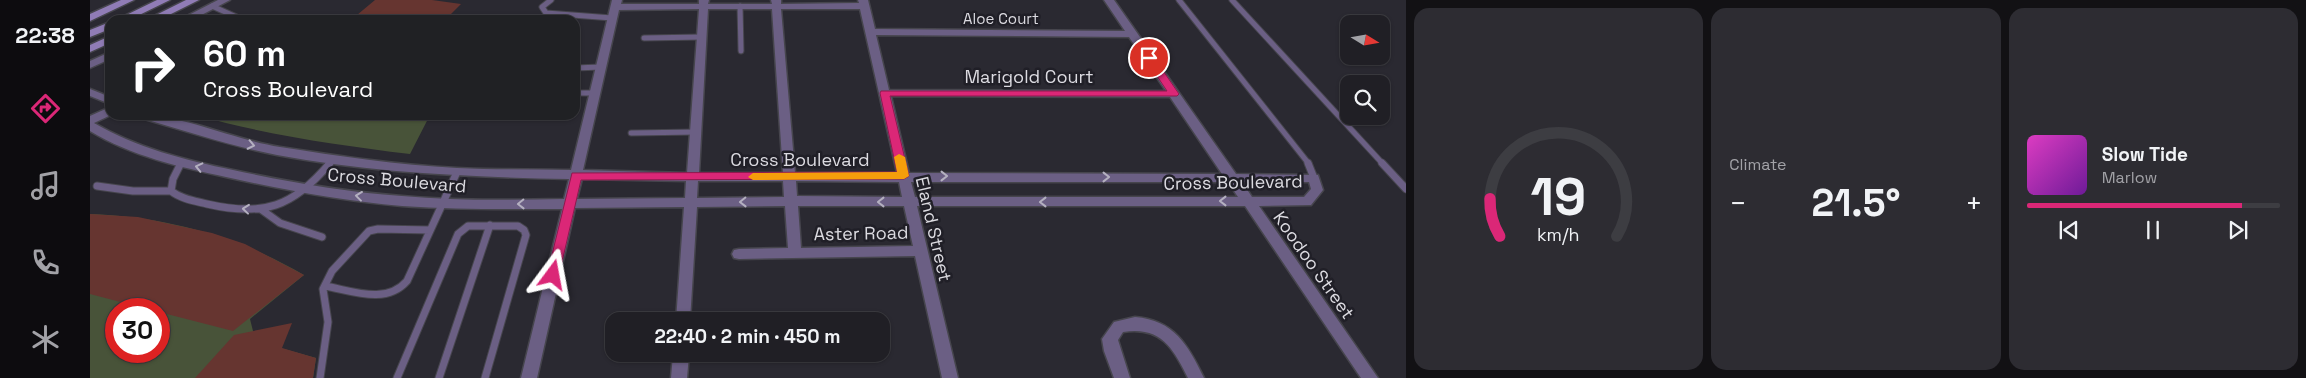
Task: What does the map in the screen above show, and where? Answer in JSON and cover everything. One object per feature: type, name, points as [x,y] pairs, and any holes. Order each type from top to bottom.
[{"type":"main road","points":[[90,18],[129,0]]},
{"type":"main road","points":[[132,15],[165,0]]},
{"type":"main road","points":[[162,15],[194,0]]},
{"type":"main road","points":[[90,34],[105,27]]},
{"type":"main road","points":[[90,48],[105,41]]},
{"type":"street","points":[[194,15],[226,0]]},
{"type":"street","name":"Koodoo Street","points":[[1109,0],[1370,378]]},
{"type":"street","points":[[684,312],[704,3]]},
{"type":"street","points":[[529,378],[615,8],[704,3],[740,6],[776,3],[864,3]]},
{"type":"street","name":"Aster Road","points":[[776,3],[795,253],[920,251]]},
{"type":"street","name":"Eland Street","points":[[864,3],[950,378]]},
{"type":"street","name":"Aloe Court","points":[[870,32],[1132,34]]},
{"type":"street","points":[[91,65],[105,58]]},
{"type":"street","points":[[90,92],[105,99]]},
{"type":"street","name":"Marigold Court","points":[[885,93],[1174,94]]},
{"type":"street","points":[[90,121],[105,114]]},
{"type":"street","name":"Cross Boulevard","points":[[90,126],[112,140],[180,163],[251,180],[307,189],[476,205],[792,201],[1307,202],[1317,190],[1314,178],[693,177],[457,172],[334,159],[244,144],[162,120]]},
{"type":"street","points":[[739,254],[795,253]]},
{"type":"street","points":[[1122,378],[1112,351],[1110,339],[1119,326],[1128,324],[1155,328],[1173,338],[1180,347],[1196,378]]},
{"type":"street","points":[[679,378],[680,362]]},
{"type":"lane","points":[[551,0],[542,7],[546,13],[615,8]]},
{"type":"lane","points":[[1178,0],[1304,156],[1314,178]]},
{"type":"lane","points":[[1232,0],[1406,189]]},
{"type":"lane","points":[[212,6],[232,15]]},
{"type":"lane","points":[[740,6],[741,51]]},
{"type":"lane","points":[[644,38],[702,37]]},
{"type":"lane","points":[[580,68],[601,67]]},
{"type":"lane","points":[[580,93],[595,93]]},
{"type":"lane","points":[[631,132],[696,132]]},
{"type":"lane","points":[[97,186],[133,191],[172,192],[185,198],[228,207],[262,210],[279,205],[307,189],[334,159]]},
{"type":"lane","points":[[172,192],[173,179],[180,163]]},
{"type":"lane","points":[[324,286],[378,296],[394,293],[406,281],[457,172]]},
{"type":"lane","points":[[262,210],[280,223],[322,237]]},
{"type":"lane","points":[[439,378],[490,225]]},
{"type":"lane","points":[[397,378],[458,234],[468,226],[518,226],[524,230],[526,235],[485,378]]},
{"type":"lane","points":[[320,378],[328,322],[324,286],[332,271],[368,231],[430,230]]},
{"type":"green space","points":[[215,120],[427,120],[410,154],[275,134]]},
{"type":"green space","points":[[90,214],[146,219],[201,231],[253,249],[304,275],[250,319],[253,331],[277,347],[316,358],[313,378],[90,378]]},
{"type":"building","points":[[375,0],[432,0],[461,4],[450,15],[357,15]]},
{"type":"building","points":[[90,214],[138,217],[212,233],[245,244],[304,275],[233,331],[170,315],[170,298],[105,298],[90,294]]},
{"type":"building","points":[[292,323],[282,348],[316,358],[313,378],[195,378],[234,335]]},
{"type":"slow traffic","points":[[753,177],[904,176],[899,157]]},
{"type":"route","points":[[553,275],[576,176],[904,176],[885,93],[1174,94],[1149,58]]}]
